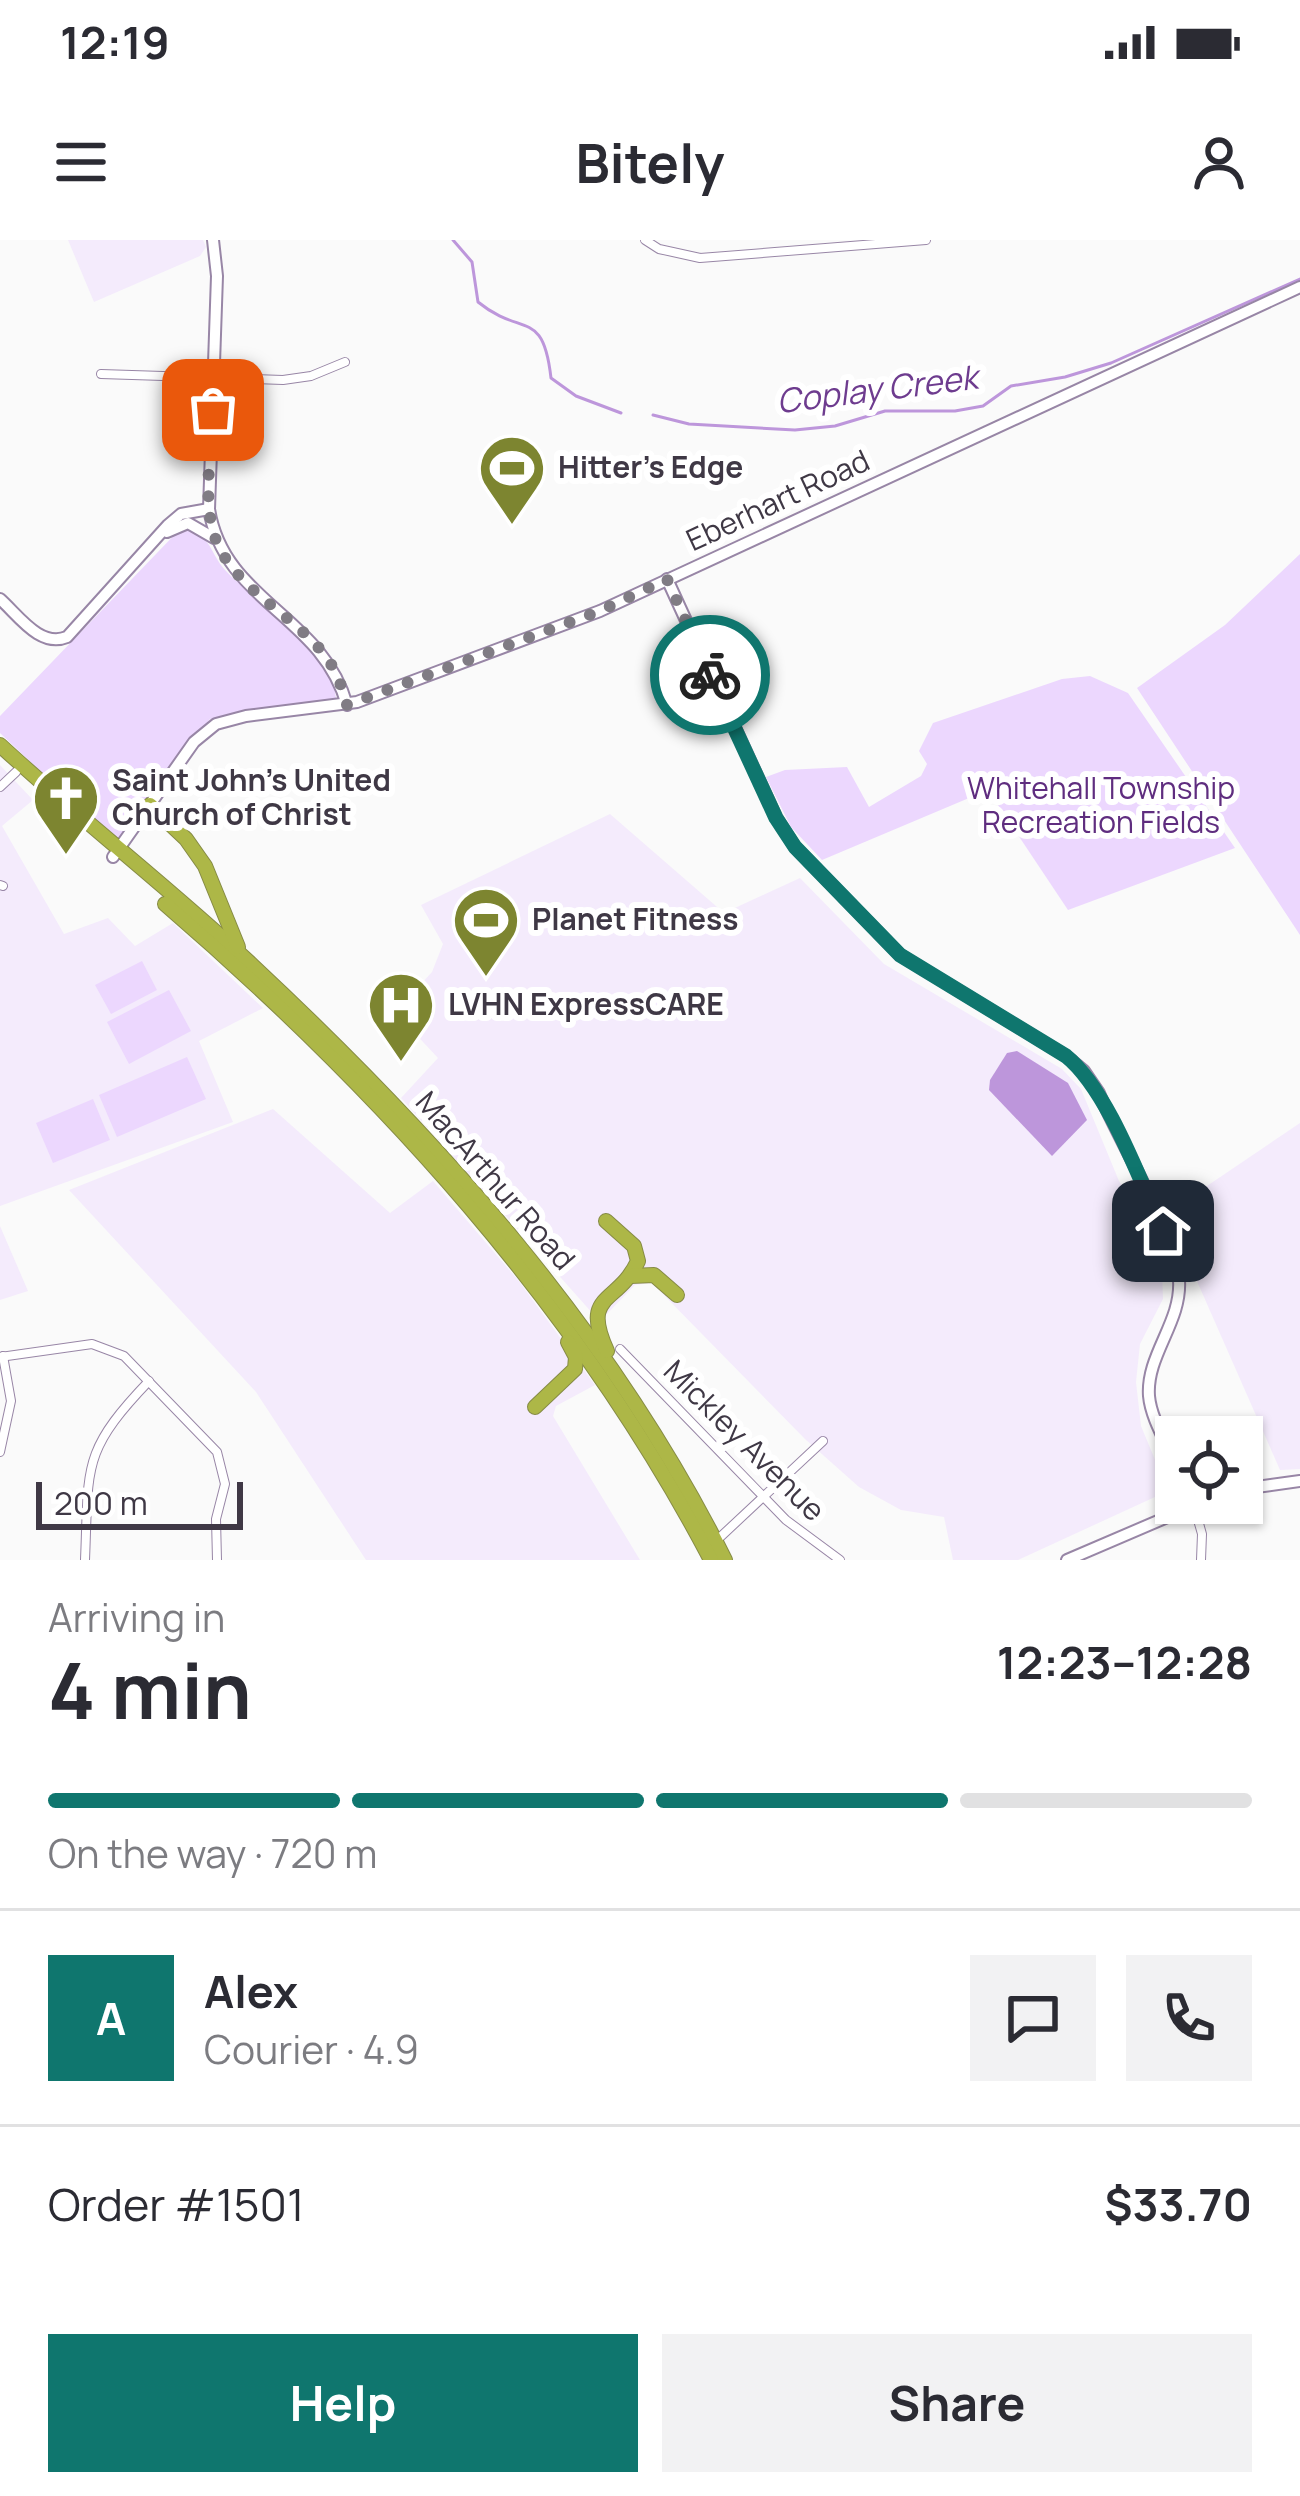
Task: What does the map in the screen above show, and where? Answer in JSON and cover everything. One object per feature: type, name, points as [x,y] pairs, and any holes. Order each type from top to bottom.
[{"type":"highway","name":"MacArthur Road","points":[[0,745],[347,1074],[482,1221],[605,1384],[711,1560]]},
{"type":"highway","name":"MacArthur Road","points":[[0,757],[252,965],[347,1055],[447,1162],[531,1260],[611,1367],[725,1560]]},
{"type":"highway","points":[[150,805],[206,866],[233,941],[252,965]]},
{"type":"highway","points":[[606,1221],[636,1250],[638,1261],[595,1318],[611,1367]]},
{"type":"highway","points":[[631,1276],[654,1274],[677,1295]]},
{"type":"highway","points":[[553,1310],[576,1365],[535,1407],[585,1377],[605,1384]]},
{"type":"street","points":[[213,240],[217,263],[209,509],[216,539],[232,568],[322,651],[337,674],[347,705]]},
{"type":"street","points":[[645,240],[676,254],[926,240]]},
{"type":"street","name":"Eberhart Road","points":[[115,854],[194,742],[216,724],[246,716],[347,705],[600,611],[1300,287]]},
{"type":"street","points":[[100,374],[296,379],[345,362]]},
{"type":"street","points":[[0,599],[44,640],[56,642],[67,637],[181,514],[209,509]]},
{"type":"street","points":[[159,535],[188,523],[216,539]]},
{"type":"street","points":[[667,579],[776,818],[795,847],[900,955],[1066,1056],[1092,1082],[1177,1264],[1177,1308],[1154,1364],[1149,1393],[1155,1418]]},
{"type":"street","points":[[0,787],[16,772]]},
{"type":"street","points":[[0,1452],[10,1401],[1,1356],[101,1345],[124,1356],[212,1444],[223,1464],[225,1484],[215,1530],[217,1560]]},
{"type":"street","name":"Mickley Avenue","points":[[620,1349],[763,1497],[802,1534],[840,1560]]},
{"type":"street","points":[[85,1560],[88,1479],[94,1450],[115,1416],[149,1381]]},
{"type":"street","points":[[716,1541],[823,1441]]},
{"type":"street","points":[[1263,1486],[1300,1481]]},
{"type":"street","points":[[1066,1560],[1086,1556],[1155,1523]]},
{"type":"street","points":[[1200,1524],[1201,1560]]},
{"type":"shaded area","points":[[68,240],[203,240],[206,247],[200,256],[94,302]]},
{"type":"shaded area","points":[[0,765],[33,800],[2,826],[64,934],[108,918],[135,946],[173,923],[263,1008],[199,1041],[233,1122],[0,1206]]},
{"type":"shaded area","points":[[610,814],[724,913],[800,878],[884,964],[1062,1069],[1081,1089],[1119,1181],[1142,1216],[1162,1270],[1163,1299],[1140,1344],[1136,1382],[1141,1426],[1155,1460],[1155,1497],[1018,1560],[953,1560],[944,1517],[901,1510],[859,1487],[805,1439],[652,1283],[635,1285],[602,1324],[401,1098],[438,1058],[395,1012],[432,972],[443,944],[421,905]]},
{"type":"shaded area","points":[[1017,1051],[1068,1083],[1087,1120],[1052,1156],[989,1090],[1007,1053]]},
{"type":"shaded area","points":[[273,1109],[390,1213],[433,1181],[518,1280],[595,1385],[556,1406],[553,1416],[640,1560],[366,1560],[256,1392],[69,1190]]},
{"type":"shaded area","points":[[1300,1123],[1300,1469],[1280,1470],[1263,1431],[1263,1416],[1256,1416],[1167,1213]]},
{"type":"shaded area","points":[[0,1226],[28,1291],[0,1300]]},
{"type":"green space","points":[[182,527],[205,540],[226,571],[308,645],[332,680],[336,698],[210,719],[116,843],[0,733],[0,716]]},
{"type":"green space","points":[[1300,554],[1300,935],[1137,688],[1225,625]]},
{"type":"green space","name":"Whitehall Township Recreation Fields","points":[[1090,676],[1128,693],[1235,848],[1068,910],[988,790],[822,860],[791,827],[766,777],[785,770],[847,767],[869,807],[921,776],[927,764],[919,751],[933,723],[1062,679]]},
{"type":"green space","points":[[142,961],[157,990],[111,1014],[95,985]]},
{"type":"green space","points":[[169,990],[191,1031],[129,1064],[107,1022]]},
{"type":"green space","points":[[187,1057],[206,1099],[117,1137],[99,1095]]},
{"type":"green space","points":[[93,1099],[110,1140],[53,1163],[36,1123]]},
{"type":"waterway","name":"Coplay Creek","points":[[453,240],[472,262],[478,302],[536,332],[551,378],[576,396],[621,413]]},
{"type":"waterway","name":"Coplay Creek","points":[[653,415],[689,424],[795,430],[835,426],[885,411],[983,406],[1011,386],[1111,363],[1300,279]]},
{"type":"way so far","points":[[213,410],[209,509],[216,539],[232,568],[322,651],[337,674],[347,705],[600,611],[667,579],[710,675]]},
{"type":"place","name":"Hitter's Edge","points":[[512,527]]},
{"type":"place","name":"Saint John's United Church of Christ","points":[[66,857]]},
{"type":"place","name":"Planet Fitness","points":[[486,979]]},
{"type":"place","name":"LVHN ExpressCARE","points":[[401,1064]]},
{"type":"route","points":[[710,675],[776,818],[795,847],[900,955],[1084,1071],[1163,1231]]}]
